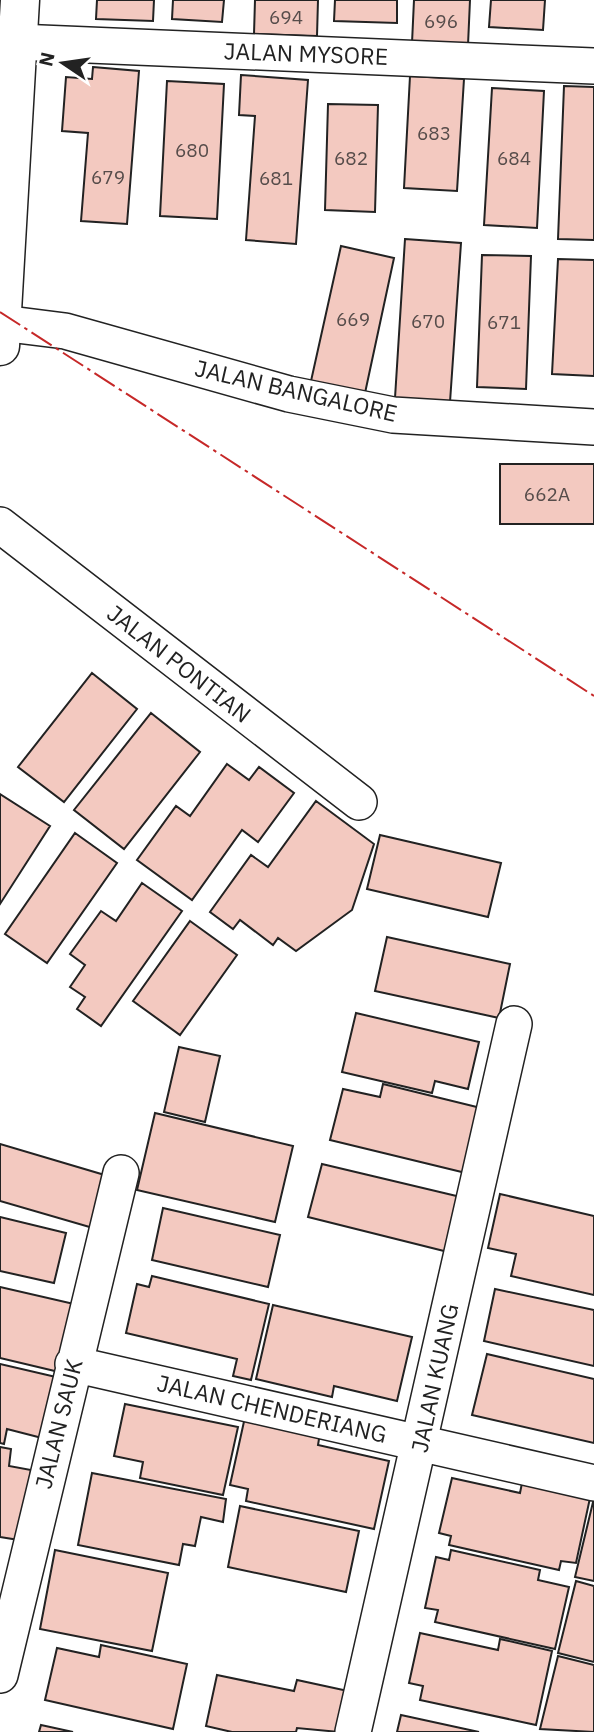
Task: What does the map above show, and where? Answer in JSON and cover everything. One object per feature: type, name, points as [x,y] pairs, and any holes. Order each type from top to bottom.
[{"type":"street","points":[[1,334],[20,0]]},
{"type":"street","name":"JALAN MYSORE","points":[[17,42],[594,66]]},
{"type":"street","name":"JALAN BANGALORE","points":[[1,334],[65,331],[289,394],[393,415],[594,427]]},
{"type":"street","name":"JALAN PONTIAN","points":[[0,526],[359,802]]},
{"type":"street","name":"JALAN KUANG","points":[[353,1732],[514,1024]]},
{"type":"street","name":"JALAN SAUK","points":[[0,1675],[121,1173]]},
{"type":"street","name":"JALAN CHENDERIANG","points":[[74,1364],[594,1483]]},
{"type":"building","points":[[97,0],[154,0],[153,21],[96,19]]},
{"type":"building","points":[[173,0],[224,0],[222,22],[172,19]]},
{"type":"building","points":[[255,0],[318,0],[317,36],[254,34]]},
{"type":"building","points":[[335,0],[397,0],[397,23],[334,21]]},
{"type":"building","points":[[414,0],[470,0],[468,45],[412,43]]},
{"type":"building","points":[[491,0],[545,0],[543,30],[489,27]]},
{"type":"building","points":[[93,67],[139,71],[127,224],[81,221],[88,133],[62,131],[66,77],[92,79]]},
{"type":"building","points":[[241,75],[308,80],[296,244],[246,240],[255,116],[239,115]]},
{"type":"building","points":[[410,76],[464,79],[457,191],[404,188]]},
{"type":"building","points":[[167,81],[224,84],[217,219],[160,216]]},
{"type":"building","points":[[564,86],[594,87],[594,240],[558,239]]},
{"type":"building","points":[[492,88],[544,91],[537,228],[484,225]]},
{"type":"building","points":[[328,104],[378,105],[375,212],[325,210]]},
{"type":"building","points":[[405,239],[461,243],[450,402],[395,398]]},
{"type":"building","points":[[341,246],[394,258],[365,393],[311,381]]},
{"type":"building","points":[[482,255],[531,256],[526,389],[477,387]]},
{"type":"building","points":[[558,259],[594,260],[594,376],[552,374]]},
{"type":"building","points":[[500,464],[594,464],[594,524],[500,524]]},
{"type":"building","points":[[92,673],[137,709],[64,802],[18,767]]},
{"type":"building","points":[[151,713],[200,752],[124,849],[74,810]]},
{"type":"building","points":[[227,764],[249,780],[259,767],[294,793],[258,842],[242,830],[192,900],[137,860],[176,806],[190,816]]},
{"type":"building","points":[[0,794],[50,826],[0,904]]},
{"type":"building","points":[[316,801],[374,844],[352,910],[296,951],[278,938],[273,945],[240,920],[233,929],[210,912],[251,855],[268,867]]},
{"type":"building","points":[[75,833],[117,863],[47,963],[5,934]]},
{"type":"building","points":[[380,835],[501,863],[488,917],[367,889]]},
{"type":"building","points":[[142,883],[182,911],[101,1026],[77,1009],[85,997],[70,987],[85,965],[70,954],[101,911],[116,921]]},
{"type":"building","points":[[190,921],[237,955],[180,1035],[133,1001]]},
{"type":"building","points":[[387,937],[510,964],[499,1018],[375,991]]},
{"type":"building","points":[[356,1013],[479,1042],[468,1089],[435,1081],[432,1093],[342,1072]]},
{"type":"building","points":[[179,1047],[220,1056],[205,1122],[164,1112]]},
{"type":"building","points":[[383,1084],[485,1109],[470,1174],[330,1140],[343,1089],[380,1097]]},
{"type":"building","points":[[155,1113],[293,1146],[275,1222],[137,1190]]},
{"type":"building","points":[[0,1144],[108,1176],[93,1228],[0,1201]]},
{"type":"building","points":[[322,1164],[465,1198],[452,1253],[308,1217]]},
{"type":"building","points":[[500,1194],[594,1216],[594,1295],[511,1276],[516,1254],[488,1248]]},
{"type":"building","points":[[163,1208],[280,1235],[268,1287],[152,1260]]},
{"type":"building","points":[[0,1217],[66,1233],[54,1283],[0,1271]]},
{"type":"building","points":[[152,1276],[269,1304],[251,1380],[233,1376],[237,1359],[126,1333],[137,1284],[149,1287]]},
{"type":"building","points":[[0,1287],[74,1304],[59,1372],[0,1358]]},
{"type":"building","points":[[495,1289],[594,1310],[594,1366],[484,1341]]},
{"type":"building","points":[[273,1305],[412,1337],[397,1401],[334,1386],[332,1397],[256,1379]]},
{"type":"building","points":[[487,1354],[594,1379],[594,1443],[472,1415]]},
{"type":"building","points":[[0,1364],[56,1377],[42,1438],[7,1429],[4,1444],[0,1443]]},
{"type":"building","points":[[125,1404],[238,1427],[223,1495],[140,1478],[143,1462],[114,1456]]},
{"type":"building","points":[[245,1417],[320,1433],[318,1445],[389,1461],[374,1529],[246,1501],[248,1489],[230,1485]]},
{"type":"building","points":[[0,1447],[11,1449],[9,1466],[31,1470],[19,1540],[0,1537]]},
{"type":"building","points":[[92,1473],[226,1499],[223,1522],[201,1517],[195,1546],[183,1544],[179,1565],[78,1545]]},
{"type":"building","points":[[452,1478],[520,1493],[522,1483],[590,1498],[576,1563],[561,1561],[559,1570],[449,1545],[451,1536],[439,1533]]},
{"type":"building","points":[[594,1498],[594,1581],[575,1577]]},
{"type":"building","points":[[240,1506],[359,1531],[346,1592],[228,1567]]},
{"type":"building","points":[[55,1550],[168,1573],[152,1651],[40,1629]]},
{"type":"building","points":[[451,1550],[540,1570],[538,1580],[569,1587],[555,1649],[435,1622],[438,1610],[425,1608],[436,1557],[449,1560]]},
{"type":"building","points":[[576,1581],[594,1586],[594,1662],[558,1653]]},
{"type":"building","points":[[420,1633],[498,1650],[500,1639],[552,1651],[536,1725],[420,1700],[423,1686],[409,1683]]},
{"type":"building","points":[[101,1645],[187,1664],[173,1729],[45,1700],[57,1648],[99,1657]]},
{"type":"building","points":[[558,1656],[594,1665],[594,1732],[540,1729]]},
{"type":"building","points":[[217,1675],[294,1691],[297,1680],[348,1691],[339,1732],[297,1728],[296,1732],[232,1732],[206,1726]]},
{"type":"building","points":[[401,1715],[479,1732],[397,1732]]},
{"type":"building","points":[[41,1725],[73,1732],[39,1732]]},
{"type":"power","points":[[0,312],[594,696]]}]
